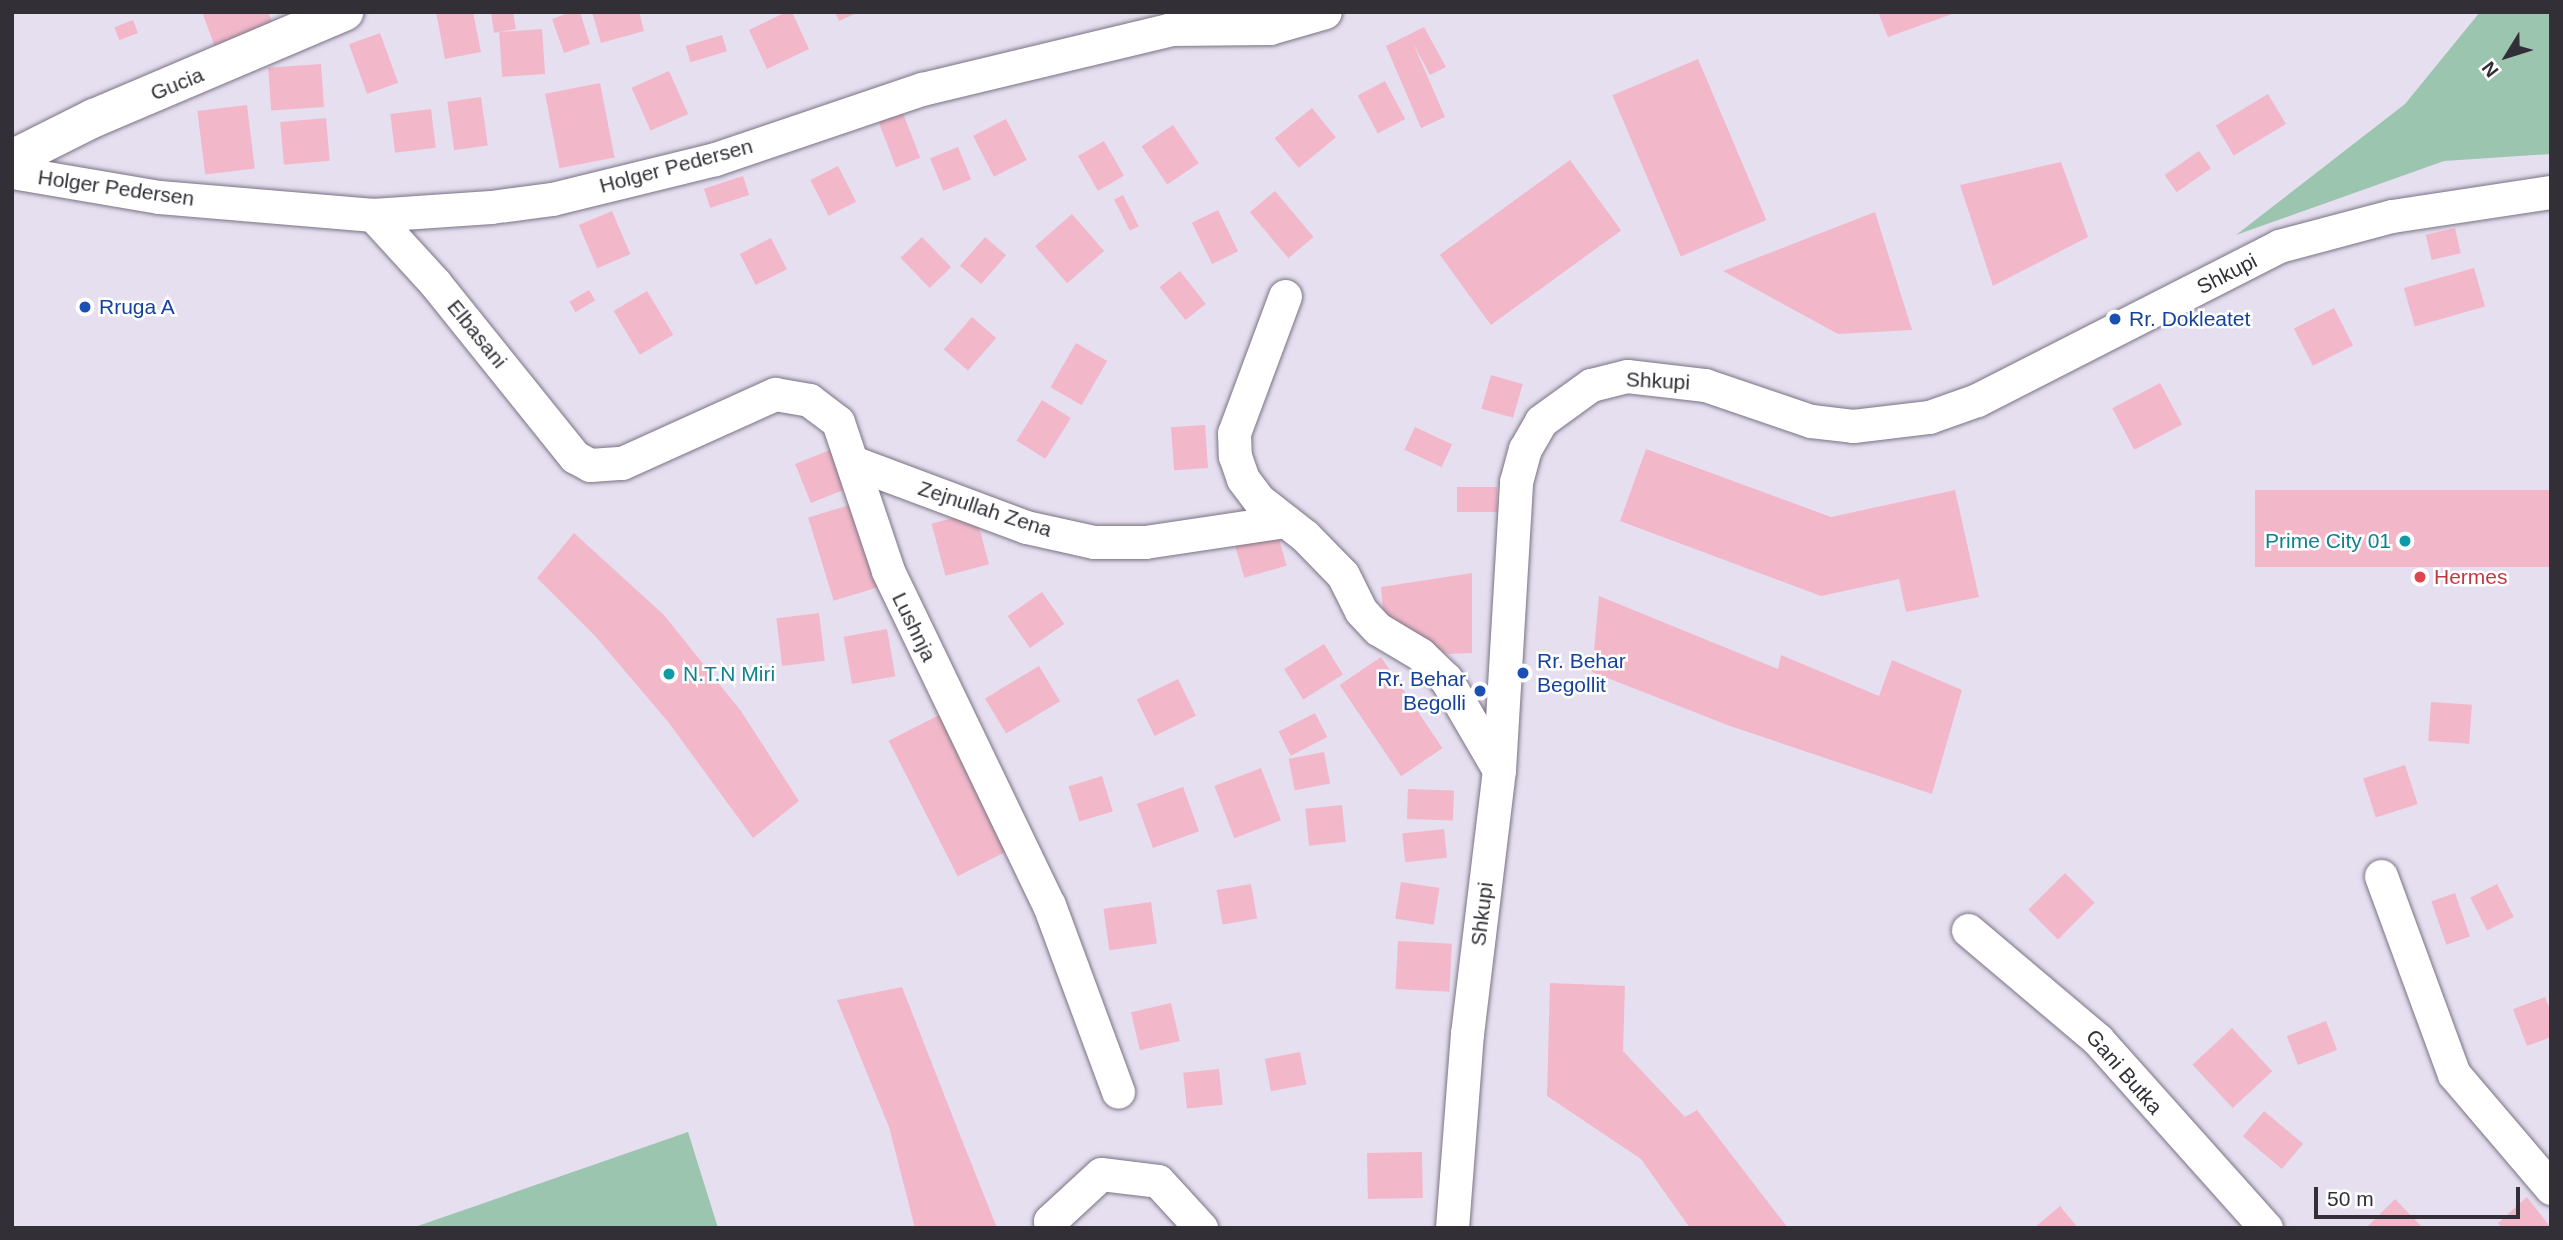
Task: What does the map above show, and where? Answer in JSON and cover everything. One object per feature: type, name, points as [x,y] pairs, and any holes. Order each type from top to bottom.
[{"type":"street","name":"Gucia","points":[[12,159],[291,22],[344,12]]},
{"type":"street","name":"Holger Pedersen","points":[[12,172],[159,197],[373,215],[441,213],[552,198],[715,159],[922,89],[1137,24],[1195,19],[1270,28],[1325,12]]},
{"type":"street","name":"Shkupi","points":[[1452,1228],[1467,1034],[1499,770],[1516,482],[1525,449],[1541,421],[1582,390],[1627,376],[1666,377],[1705,385],[1811,421],[1853,426],[1929,417],[1989,394],[2279,246],[2392,216],[2551,192]]},
{"type":"street","name":"Elbasani","points":[[373,215],[435,284],[575,457]]},
{"type":"street","points":[[1285,296],[1234,433],[1235,456],[1243,479],[1259,500],[1343,575],[1361,611],[1378,629],[1420,654],[1446,679],[1499,770]]},
{"type":"street","name":"Lushnja","points":[[575,457],[590,465],[622,463],[760,399],[790,394],[809,400],[838,422],[855,463],[887,571],[1049,905],[1118,1092]]},
{"type":"street","name":"Zejnullah Zena","points":[[855,463],[1026,527],[1094,542],[1145,542],[1285,521]]},
{"type":"street","points":[[2381,876],[2454,1074],[2551,1188]]},
{"type":"street","name":"Gani Butka","points":[[1968,930],[2098,1040],[2266,1228]]},
{"type":"street","points":[[1051,1228],[1050,1221],[1101,1174],[1158,1181],[1201,1228]]},
{"type":"green space","points":[[2480,12],[2551,12],[2551,154],[2444,161],[2236,235],[2405,104]]},
{"type":"green space","points":[[688,1132],[718,1228],[412,1228]]},
{"type":"building","points":[[202,12],[268,12],[273,24],[215,47]]},
{"type":"building","points":[[436,12],[473,12],[481,52],[445,59]]},
{"type":"building","points":[[491,12],[513,12],[516,29],[494,33]]},
{"type":"building","points":[[571,12],[580,12],[590,44],[564,53],[552,19]]},
{"type":"building","points":[[592,12],[639,12],[644,31],[601,43]]},
{"type":"building","points":[[786,12],[792,12],[809,49],[767,69],[749,30]]},
{"type":"building","points":[[835,12],[859,12],[839,21]]},
{"type":"building","points":[[1878,12],[1955,12],[1955,13],[1888,37]]},
{"type":"building","points":[[133,20],[138,33],[119,40],[114,27]]},
{"type":"building","points":[[1424,27],[1446,67],[1430,75],[1413,43],[1445,117],[1421,128],[1386,46]]},
{"type":"building","points":[[542,29],[545,74],[502,77],[499,32]]},
{"type":"building","points":[[380,33],[398,83],[367,94],[349,44]]},
{"type":"building","points":[[722,35],[727,51],[691,62],[686,46]]},
{"type":"building","points":[[1698,59],[1766,220],[1681,256],[1612,95]]},
{"type":"building","points":[[321,64],[324,107],[271,111],[268,68]]},
{"type":"building","points":[[669,71],[688,114],[651,131],[632,88]]},
{"type":"building","points":[[1385,81],[1405,119],[1378,134],[1358,96]]},
{"type":"building","points":[[600,83],[615,158],[560,168],[545,94]]},
{"type":"building","points":[[2268,94],[2286,124],[2234,155],[2216,125]]},
{"type":"building","points":[[481,97],[488,146],[454,150],[447,102]]},
{"type":"building","points":[[247,105],[255,169],[205,175],[197,111]]},
{"type":"building","points":[[1312,108],[1336,138],[1299,168],[1275,138]]},
{"type":"building","points":[[431,109],[436,148],[395,153],[390,114]]},
{"type":"building","points":[[903,113],[920,158],[896,167],[879,122]]},
{"type":"building","points":[[326,118],[330,161],[284,165],[280,122]]},
{"type":"building","points":[[1006,119],[1027,160],[994,177],[973,136]]},
{"type":"building","points":[[1173,125],[1199,163],[1167,184],[1141,146]]},
{"type":"building","points":[[1104,141],[1124,176],[1098,191],[1078,156]]},
{"type":"building","points":[[958,147],[971,179],[943,191],[930,158]]},
{"type":"building","points":[[2199,151],[2211,168],[2177,192],[2165,175]]},
{"type":"building","points":[[1570,160],[1621,230],[1491,325],[1440,255]]},
{"type":"building","points":[[2061,162],[2088,237],[1993,286],[1960,185]]},
{"type":"building","points":[[838,166],[856,202],[829,216],[810,180]]},
{"type":"building","points":[[743,176],[749,195],[710,208],[704,189]]},
{"type":"building","points":[[1275,191],[1314,237],[1288,258],[1250,212]]},
{"type":"building","points":[[1123,195],[1139,226],[1130,231],[1114,200]]},
{"type":"building","points":[[1218,210],[1238,251],[1212,264],[1192,223]]},
{"type":"building","points":[[612,211],[630,254],[597,268],[579,225]]},
{"type":"building","points":[[1875,212],[1912,330],[1838,334],[1723,271]]},
{"type":"building","points":[[1072,214],[1104,251],[1067,283],[1035,246]]},
{"type":"building","points":[[2455,228],[2461,253],[2432,260],[2426,235]]},
{"type":"building","points":[[922,237],[951,267],[930,288],[900,258]]},
{"type":"building","points":[[985,237],[1006,255],[981,284],[960,266]]},
{"type":"building","points":[[771,238],[787,269],[756,285],[740,254]]},
{"type":"building","points":[[2474,268],[2485,306],[2415,327],[2404,288]]},
{"type":"building","points":[[1180,271],[1206,304],[1185,320],[1160,287]]},
{"type":"building","points":[[589,290],[595,300],[575,312],[569,302]]},
{"type":"building","points":[[647,291],[673,335],[640,355],[614,311]]},
{"type":"building","points":[[2334,308],[2353,345],[2313,366],[2294,328]]},
{"type":"building","points":[[972,317],[996,338],[968,370],[944,349]]},
{"type":"building","points":[[1076,343],[1107,361],[1082,405],[1050,387]]},
{"type":"building","points":[[1491,375],[1523,384],[1513,418],[1481,409]]},
{"type":"building","points":[[2160,383],[2182,424],[2134,450],[2112,408]]},
{"type":"building","points":[[1042,400],[1071,418],[1045,459],[1017,441]]},
{"type":"building","points":[[1205,425],[1208,468],[1174,470],[1171,427]]},
{"type":"building","points":[[1415,427],[1452,444],[1442,467],[1404,450]]},
{"type":"building","points":[[835,448],[851,487],[811,503],[795,464]]},
{"type":"building","points":[[1646,449],[1831,517],[1955,490],[1979,597],[1906,612],[1899,579],[1821,596],[1620,521]]},
{"type":"building","points":[[1457,487],[1497,487],[1497,512],[1457,512]]},
{"type":"building","name":"Prime City 01","points":[[2255,490],[2551,490],[2551,567],[2255,567]]},
{"type":"building","points":[[856,503],[881,586],[834,601],[808,518]]},
{"type":"building","points":[[975,512],[989,564],[946,576],[932,524]]},
{"type":"building","points":[[1277,532],[1287,566],[1244,578],[1235,544]]},
{"type":"building","name":"N.T.N Miri","points":[[574,533],[664,615],[741,711],[799,801],[753,838],[669,723],[596,637],[537,578]]},
{"type":"building","points":[[1472,573],[1472,653],[1448,654],[1384,621],[1381,587]]},
{"type":"building","points":[[1042,592],[1064,624],[1030,648],[1008,616]]},
{"type":"building","points":[[1599,596],[1778,669],[1781,655],[1879,696],[1892,660],[1962,690],[1932,794],[1730,726],[1592,672]]},
{"type":"building","points":[[819,613],[825,661],[782,666],[776,618]]},
{"type":"building","points":[[887,629],[895,676],[852,684],[844,637]]},
{"type":"building","points":[[1324,644],[1343,675],[1303,699],[1284,669]]},
{"type":"building","points":[[1381,657],[1443,748],[1401,776],[1340,685]]},
{"type":"building","points":[[1039,666],[1060,701],[1006,734],[985,698]]},
{"type":"building","points":[[1178,679],[1196,716],[1155,736],[1137,699]]},
{"type":"building","points":[[2431,702],[2472,705],[2469,744],[2428,741]]},
{"type":"building","points":[[943,713],[1012,848],[958,876],[889,741]]},
{"type":"building","points":[[1315,713],[1327,737],[1291,756],[1278,732]]},
{"type":"building","points":[[1324,752],[1330,783],[1295,790],[1289,759]]},
{"type":"building","points":[[2405,765],[2418,804],[2376,818],[2363,779]]},
{"type":"building","points":[[1261,768],[1281,820],[1234,838],[1214,786]]},
{"type":"building","points":[[1102,776],[1113,811],[1079,822],[1069,786]]},
{"type":"building","points":[[1183,787],[1199,831],[1153,848],[1137,804]]},
{"type":"building","points":[[1408,789],[1454,791],[1453,821],[1407,819]]},
{"type":"building","points":[[1342,805],[1346,842],[1309,846],[1305,809]]},
{"type":"building","points":[[1444,829],[1447,858],[1405,862],[1402,833]]},
{"type":"building","points":[[2065,873],[2095,903],[2058,939],[2028,910]]},
{"type":"building","points":[[1401,882],[1440,888],[1434,925],[1395,919]]},
{"type":"building","points":[[1251,884],[1257,918],[1223,925],[1217,890]]},
{"type":"building","points":[[2497,884],[2514,917],[2487,931],[2470,898]]},
{"type":"building","points":[[2455,893],[2470,936],[2446,945],[2431,901]]},
{"type":"building","points":[[1151,902],[1157,944],[1109,950],[1103,909]]},
{"type":"building","points":[[1398,941],[1452,944],[1449,992],[1395,989]]},
{"type":"building","points":[[1550,983],[1625,986],[1623,1051],[1685,1117],[1697,1110],[1788,1228],[1690,1228],[1641,1159],[1547,1096]]},
{"type":"building","points":[[902,987],[997,1228],[915,1228],[889,1127],[837,1000]]},
{"type":"building","points":[[2545,997],[2551,1012],[2551,1037],[2527,1046],[2513,1009]]},
{"type":"building","points":[[1171,1003],[1180,1041],[1140,1050],[1131,1012]]},
{"type":"building","points":[[2326,1021],[2337,1050],[2298,1065],[2287,1036]]},
{"type":"building","points":[[2232,1028],[2272,1071],[2233,1108],[2193,1065]]},
{"type":"building","points":[[1300,1052],[1306,1084],[1271,1091],[1265,1059]]},
{"type":"building","points":[[1219,1069],[1223,1105],[1187,1109],[1183,1073]]},
{"type":"building","points":[[2264,1111],[2303,1144],[2282,1169],[2243,1136]]},
{"type":"building","points":[[1422,1152],[1423,1198],[1368,1199],[1367,1153]]},
{"type":"building","points":[[2527,1197],[2551,1228],[2502,1228],[2498,1223]]},
{"type":"building","points":[[2395,1199],[2423,1228],[2366,1228]]},
{"type":"building","points":[[2060,1206],[2078,1228],[2034,1228]]},
{"type":"place","name":"Rruga A","points":[[85,307]]},
{"type":"place","name":"Rr. Dokleatet","points":[[2115,319]]},
{"type":"place","name":"Prime City 01","points":[[2405,541]]},
{"type":"place","name":"Hermes","points":[[2420,577]]},
{"type":"place","name":"Rr. Behar Begollit","points":[[1523,673]]},
{"type":"place","name":"N.T.N Miri","points":[[669,674]]},
{"type":"place","name":"Rr. Behar Begolli","points":[[1480,691]]}]
